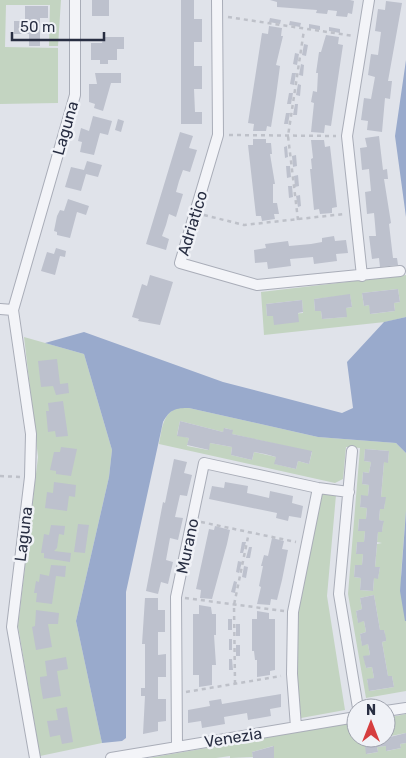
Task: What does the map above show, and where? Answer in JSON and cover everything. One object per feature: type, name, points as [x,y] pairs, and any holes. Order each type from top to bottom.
[{"type":"street","name":"Laguna","points":[[35,758],[12,627],[30,477],[31,434],[13,310],[75,95],[75,0]]},
{"type":"street","name":"Adriatico","points":[[217,0],[218,135],[180,262],[257,285],[400,272]]},
{"type":"street","points":[[362,276],[347,136],[369,0]]},
{"type":"street","points":[[0,309],[13,310]]},
{"type":"street","points":[[352,452],[339,594],[356,698]]},
{"type":"street","name":"Murano","points":[[177,746],[176,597],[204,463],[318,488],[349,492]]},
{"type":"street","points":[[296,727],[292,674],[293,612],[318,488]]},
{"type":"street","name":"Venezia","points":[[111,758],[346,719]]},
{"type":"path","points":[[217,15],[304,30],[363,37]]},
{"type":"path","points":[[298,220],[288,136],[304,30]]},
{"type":"path","points":[[218,135],[347,136]]},
{"type":"path","points":[[195,212],[244,225],[356,213]]},
{"type":"path","points":[[0,476],[30,477]]},
{"type":"path","points":[[192,520],[306,544]]},
{"type":"path","points":[[234,684],[234,605],[250,532]]},
{"type":"path","points":[[176,597],[293,612]]},
{"type":"path","points":[[177,694],[292,674]]},
{"type":"green space","points":[[0,0],[61,0],[58,46],[49,46],[50,5],[6,5],[5,47],[58,48],[58,103],[0,104]]},
{"type":"green space","points":[[406,275],[406,317],[385,322],[264,335],[261,292]],"holes":[[[398,289],[400,302],[394,303],[395,311],[371,314],[369,305],[364,306],[362,293]],[[350,295],[352,307],[346,308],[346,317],[322,319],[321,311],[315,311],[314,299]],[[302,300],[303,313],[267,316],[266,304]]]},
{"type":"green space","points":[[24,337],[84,354],[112,450],[109,477],[76,621],[102,743],[40,756],[18,626],[38,457]]},
{"type":"green space","points":[[178,408],[189,408],[318,437],[396,443],[406,453],[406,511],[401,575],[406,621],[406,691],[366,698],[348,594],[360,448],[346,447],[343,479],[335,483],[159,444],[162,428],[169,414]],"holes":[[[180,421],[223,432],[225,428],[232,430],[232,434],[312,452],[309,464],[298,461],[296,469],[275,464],[276,457],[254,452],[252,460],[231,455],[232,447],[210,443],[208,450],[187,446],[189,438],[177,435]],[[365,449],[389,451],[388,462],[384,462],[381,497],[385,500],[384,509],[380,509],[379,520],[383,521],[382,532],[378,532],[377,542],[382,543],[377,544],[375,567],[380,567],[378,578],[374,578],[373,591],[360,590],[361,578],[354,577],[355,565],[362,565],[363,554],[356,554],[357,542],[364,542],[365,531],[358,530],[359,519],[366,519],[367,508],[360,507],[361,496],[368,496],[369,485],[362,484],[363,472],[369,473],[371,462],[364,461]],[[374,595],[380,630],[384,630],[386,641],[382,642],[388,676],[392,676],[394,687],[370,691],[367,680],[374,678],[372,667],[366,668],[364,657],[370,655],[368,644],[362,645],[360,634],[366,632],[364,621],[358,622],[356,611],[362,609],[360,598]]]},
{"type":"green space","points":[[321,492],[336,495],[327,596],[345,710],[301,718],[297,673],[297,612]]},
{"type":"green space","points":[[406,714],[406,733],[396,735],[396,716]]},
{"type":"green space","points":[[346,724],[346,748],[366,748],[367,754],[378,752],[377,748],[386,748],[387,751],[401,748],[400,744],[406,743],[406,758],[274,758],[273,746],[252,752],[253,757],[149,758]]},
{"type":"water","points":[[406,60],[406,217],[395,136]]},
{"type":"water","points":[[406,317],[406,453],[396,443],[318,437],[189,408],[180,408],[168,414],[163,422],[126,592],[126,738],[122,741],[102,743],[76,621],[109,477],[112,450],[84,354],[45,343],[84,332],[223,382],[342,413],[353,408],[347,362],[384,322]]},
{"type":"water","points":[[406,511],[406,621],[405,621],[400,591]]},
{"type":"building","points":[[92,0],[109,0],[109,16],[92,16]]},
{"type":"building","points":[[181,0],[194,0],[194,19],[202,19],[202,42],[194,42],[194,66],[202,66],[202,89],[194,89],[195,112],[202,112],[202,124],[181,124]]},
{"type":"building","points":[[270,0],[354,1],[352,14],[348,13],[347,17],[336,16],[337,11],[328,10],[327,14],[316,13],[317,10],[277,7],[277,2]]},
{"type":"building","points":[[386,1],[402,3],[388,81],[392,81],[390,99],[385,98],[382,132],[367,130],[368,121],[361,120],[364,98],[371,99],[375,77],[368,75],[371,54],[378,55],[381,32],[375,31],[378,9],[385,10]]},
{"type":"building","points":[[25,6],[48,6],[48,18],[40,18],[40,46],[29,46],[29,34],[14,34],[14,21],[25,21]]},
{"type":"building","points":[[270,18],[281,20],[280,24],[269,22]]},
{"type":"building","points":[[290,21],[301,23],[300,27],[289,25]]},
{"type":"building","points":[[309,24],[320,26],[320,30],[309,28]]},
{"type":"building","points":[[269,26],[282,28],[281,36],[283,36],[276,65],[280,66],[276,96],[271,127],[267,126],[266,131],[253,131],[254,124],[248,123],[262,33],[268,34]]},
{"type":"building","points":[[329,27],[340,29],[340,33],[329,31]]},
{"type":"building","points":[[326,35],[339,37],[338,44],[343,45],[331,126],[325,125],[324,133],[311,132],[314,103],[311,102],[313,91],[317,92],[318,73],[316,73],[319,52],[321,52]]},
{"type":"building","points":[[104,37],[124,37],[124,49],[117,49],[117,60],[108,60],[108,64],[100,64],[100,60],[91,60],[91,43],[102,43]]},
{"type":"building","points":[[304,44],[308,45],[306,56],[302,55]]},
{"type":"building","points":[[295,53],[299,54],[297,65],[293,64]]},
{"type":"building","points":[[301,64],[304,65],[303,76],[299,75]]},
{"type":"building","points":[[95,73],[121,73],[121,83],[111,83],[103,111],[94,108],[95,104],[89,102],[89,84],[97,84]]},
{"type":"building","points":[[292,73],[296,73],[294,85],[290,84]]},
{"type":"building","points":[[298,84],[301,85],[300,96],[296,95]]},
{"type":"building","points":[[289,93],[293,93],[291,104],[287,104]]},
{"type":"building","points":[[295,104],[298,104],[297,115],[293,115]]},
{"type":"building","points":[[286,113],[290,113],[288,124],[284,124]]},
{"type":"building","points":[[93,116],[112,121],[108,135],[100,133],[94,155],[80,152],[82,142],[78,141],[81,128],[89,131]]},
{"type":"building","points":[[118,119],[124,121],[121,132],[115,130]]},
{"type":"building","points":[[180,132],[193,136],[189,148],[197,150],[190,172],[183,170],[179,181],[176,192],[183,194],[176,217],[169,214],[162,236],[169,239],[166,250],[146,244]]},
{"type":"building","points":[[379,136],[383,170],[387,169],[388,179],[384,179],[391,223],[389,224],[393,258],[397,258],[398,265],[380,267],[379,258],[372,259],[369,236],[376,236],[374,213],[367,214],[365,192],[371,191],[369,169],[362,170],[360,148],[367,147],[365,138]]},
{"type":"building","points":[[253,139],[266,139],[266,143],[271,143],[272,154],[270,154],[275,184],[273,184],[273,203],[277,203],[279,214],[274,214],[275,219],[262,221],[261,216],[256,216],[248,145],[253,145]]},
{"type":"building","points":[[311,140],[324,140],[325,147],[330,146],[337,207],[332,208],[332,213],[320,214],[319,209],[314,210],[310,169],[312,169],[311,159],[313,158]]},
{"type":"building","points":[[287,146],[288,157],[285,158],[284,147]]},
{"type":"building","points":[[296,155],[297,166],[293,167],[292,156]]},
{"type":"building","points":[[87,161],[102,165],[98,177],[86,174],[81,191],[65,187],[71,167],[84,170]]},
{"type":"building","points":[[286,166],[290,166],[291,177],[287,178]]},
{"type":"building","points":[[298,175],[299,186],[295,187],[294,176]]},
{"type":"building","points":[[288,186],[292,186],[293,197],[289,198]]},
{"type":"building","points":[[300,195],[301,206],[298,207],[296,196]]},
{"type":"building","points":[[68,199],[89,206],[86,215],[77,212],[70,238],[57,235],[57,232],[54,231],[57,216],[60,210],[64,211]]},
{"type":"building","points":[[334,236],[335,241],[346,240],[348,253],[336,254],[337,261],[314,264],[313,257],[290,259],[291,266],[268,269],[267,262],[255,263],[254,250],[266,248],[265,244],[288,241],[289,246],[311,244],[322,242],[322,238]]},
{"type":"building","points":[[56,248],[66,251],[65,257],[60,256],[55,275],[41,271],[47,252],[54,254]]},
{"type":"building","points":[[150,275],[173,282],[160,325],[138,321],[139,319],[132,317],[142,284],[147,286]]},
{"type":"building","points":[[398,289],[400,302],[394,303],[395,311],[370,314],[369,305],[364,306],[362,293]]},
{"type":"building","points":[[350,294],[352,307],[346,308],[347,317],[322,319],[321,311],[315,311],[314,299]]},
{"type":"building","points":[[302,300],[303,312],[298,313],[299,322],[274,325],[273,316],[267,316],[266,304]]},
{"type":"building","points":[[57,359],[60,384],[68,383],[69,393],[56,395],[53,386],[41,387],[38,361]]},
{"type":"building","points":[[63,401],[68,436],[56,437],[55,431],[48,432],[46,411],[49,411],[48,403]]},
{"type":"building","points":[[180,421],[223,432],[224,428],[233,430],[232,434],[312,451],[309,464],[298,461],[296,469],[274,464],[276,457],[265,454],[254,452],[252,460],[231,455],[232,447],[210,443],[209,450],[187,445],[189,438],[177,436]]},
{"type":"building","points":[[61,447],[77,449],[71,476],[56,474],[56,471],[50,470],[54,452],[60,452]]},
{"type":"building","points":[[365,449],[389,451],[388,463],[384,462],[381,497],[386,497],[384,509],[380,509],[379,520],[384,521],[382,532],[378,532],[375,567],[380,567],[378,579],[374,578],[373,591],[360,590],[361,578],[354,577],[355,565],[362,565],[363,554],[356,554],[357,542],[364,542],[365,531],[358,531],[359,519],[366,519],[367,508],[360,507],[361,495],[368,496],[369,485],[362,484],[363,472],[369,473],[371,462],[364,461]]},
{"type":"building","points":[[174,459],[187,462],[184,473],[192,475],[187,496],[180,495],[175,517],[183,518],[178,540],[170,538],[166,560],[173,562],[168,584],[161,582],[158,594],[146,591],[163,502],[165,503]]},
{"type":"building","points":[[54,482],[76,485],[75,497],[69,496],[67,511],[45,508],[47,492],[53,493]]},
{"type":"building","points":[[225,482],[248,486],[247,493],[269,498],[270,491],[293,496],[292,503],[303,506],[301,518],[289,516],[288,521],[276,518],[277,513],[209,499],[212,486],[224,488]]},
{"type":"building","points":[[78,524],[89,525],[85,553],[74,552]]},
{"type":"building","points":[[51,525],[65,526],[64,535],[59,534],[57,548],[54,551],[71,553],[70,562],[44,558],[44,553],[41,553],[44,534],[49,535]]},
{"type":"building","points":[[215,526],[230,530],[212,599],[200,598],[201,590],[196,589],[209,529],[214,530]]},
{"type":"building","points":[[272,538],[284,541],[282,549],[288,550],[282,580],[277,600],[271,599],[270,605],[257,604],[261,587],[259,586],[263,566],[261,566],[264,555],[268,556]]},
{"type":"building","points":[[242,542],[246,542],[243,553],[240,553]]},
{"type":"building","points":[[249,547],[252,547],[250,558],[246,558]]},
{"type":"building","points":[[238,561],[242,562],[239,573],[236,572]]},
{"type":"building","points":[[51,565],[66,566],[65,577],[56,576],[52,604],[36,602],[37,593],[34,593],[36,581],[39,582],[40,574],[49,576]]},
{"type":"building","points":[[244,566],[248,567],[246,578],[242,577]]},
{"type":"building","points":[[234,581],[237,582],[235,593],[231,592]]},
{"type":"building","points":[[374,595],[380,630],[384,630],[386,638],[386,641],[382,642],[388,676],[392,676],[394,687],[369,691],[367,679],[374,678],[372,667],[366,668],[363,656],[370,655],[368,644],[362,646],[360,634],[366,632],[364,621],[358,623],[356,611],[362,609],[360,598]]},
{"type":"building","points":[[145,598],[158,598],[158,610],[165,610],[165,632],[158,632],[158,655],[166,654],[166,677],[158,677],[158,699],[166,699],[166,721],[158,722],[158,731],[143,734],[145,696],[141,696],[141,688],[145,688],[145,644],[142,644]]},
{"type":"building","points":[[199,605],[211,607],[212,614],[216,614],[216,635],[214,635],[216,665],[212,665],[212,685],[199,687],[199,675],[193,675],[193,614],[199,614]]},
{"type":"building","points":[[36,610],[59,613],[58,624],[48,624],[52,647],[36,650],[32,627],[35,626]]},
{"type":"building","points":[[257,611],[269,613],[269,619],[275,619],[275,670],[270,671],[270,675],[257,677],[257,660],[255,660],[254,651],[252,651],[252,619],[257,619]]},
{"type":"building","points":[[228,619],[232,619],[232,630],[228,630]]},
{"type":"building","points":[[236,624],[240,624],[240,636],[236,636]]},
{"type":"building","points":[[229,639],[232,639],[232,650],[229,650]]},
{"type":"building","points":[[236,645],[240,645],[240,656],[236,656]]},
{"type":"building","points":[[66,657],[68,669],[57,671],[61,696],[43,699],[40,677],[47,676],[45,661]]},
{"type":"building","points":[[229,659],[232,659],[233,670],[229,670]]},
{"type":"building","points":[[281,694],[281,707],[270,709],[271,716],[248,720],[247,713],[224,717],[225,724],[202,728],[201,721],[188,723],[188,710],[210,706],[209,701],[221,699],[222,704]]},
{"type":"building","points":[[67,707],[73,742],[62,744],[60,735],[50,737],[47,721],[58,720],[56,709]]},
{"type":"building","points":[[406,733],[406,743],[400,744],[401,748],[386,751],[386,748],[396,748],[396,736]]},
{"type":"building","points":[[274,746],[274,758],[253,758],[252,752]]},
{"type":"building","points":[[365,748],[377,748],[378,752],[366,754]]}]
